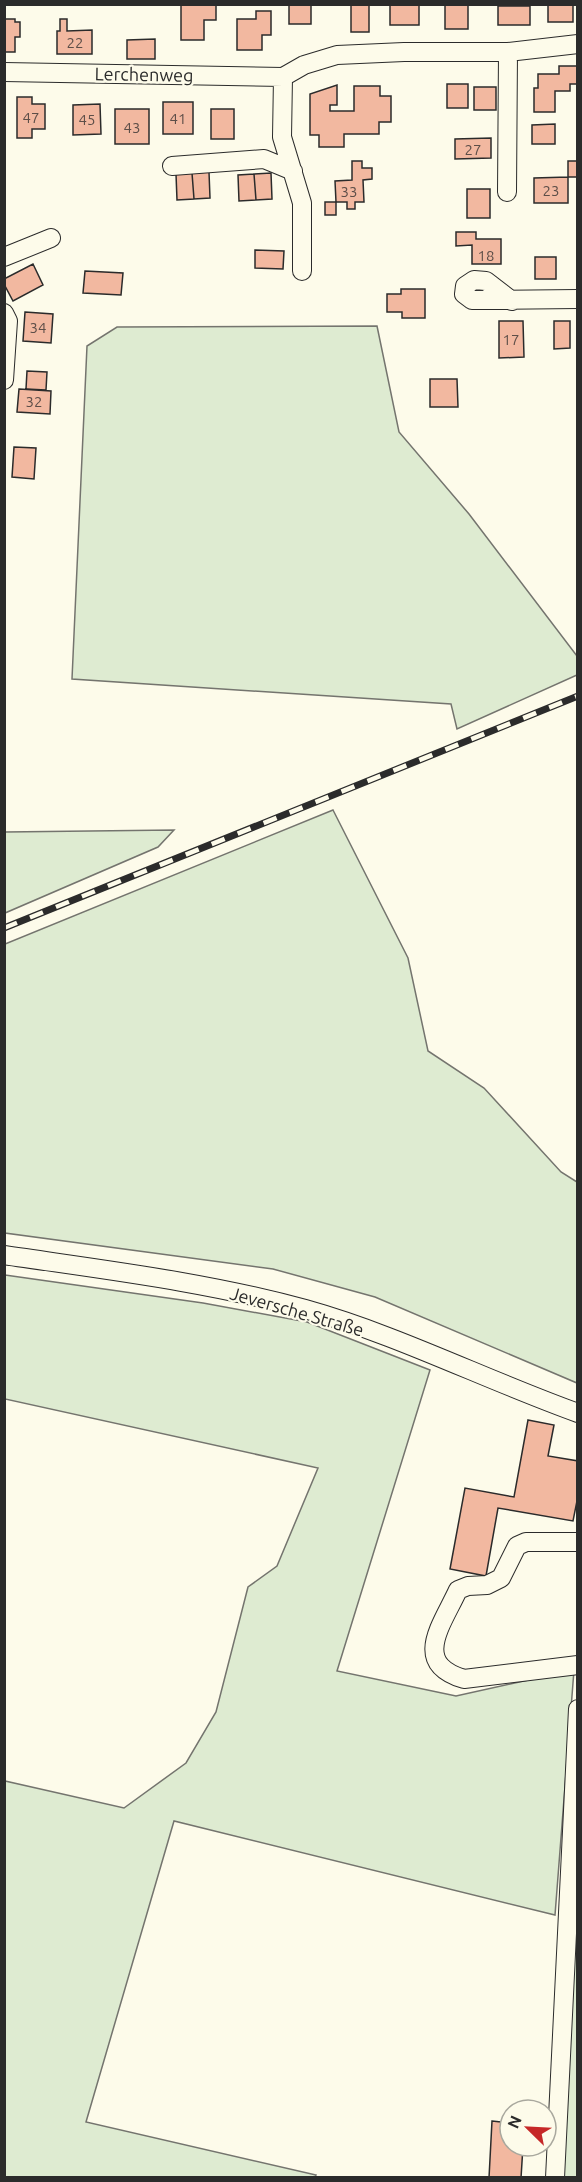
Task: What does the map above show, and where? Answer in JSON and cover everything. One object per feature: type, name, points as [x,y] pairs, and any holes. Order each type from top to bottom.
[{"type":"street","name":"Lerchenweg","points":[[4,72],[283,76],[304,64],[337,55],[508,52],[578,44]]},
{"type":"street","points":[[507,192],[508,52]]},
{"type":"street","points":[[283,76],[282,137],[302,203],[302,271]]},
{"type":"street","points":[[172,166],[264,159],[293,171]]},
{"type":"street","points":[[4,257],[51,238]]},
{"type":"street","points":[[512,301],[578,299]]},
{"type":"street","points":[[4,313],[8,321],[4,380]]},
{"type":"street","name":"Jeversche Straße","points":[[4,1255],[164,1278],[237,1292],[306,1309],[378,1334],[578,1413]]},
{"type":"street","points":[[578,1542],[526,1542],[517,1546],[501,1578],[487,1585],[468,1586],[458,1590],[433,1644],[435,1660],[441,1667],[449,1674],[464,1679],[578,1665]]},
{"type":"street","points":[[555,2178],[578,1709]]},
{"type":"green space","points":[[377,326],[399,432],[469,514],[577,656],[577,675],[457,729],[451,704],[72,679],[87,346],[117,327]]},
{"type":"green space","points":[[333,810],[408,958],[428,1051],[484,1088],[561,1172],[577,1182],[577,1383],[375,1297],[273,1269],[5,1233],[5,944]]},
{"type":"green space","points":[[174,830],[158,847],[5,913],[5,832]]},
{"type":"green space","points":[[5,1275],[203,1303],[307,1322],[430,1370],[337,1671],[456,1696],[574,1670],[555,1915],[174,1821],[86,2122],[316,2175],[315,2177],[5,2177],[5,1781],[124,1808],[186,1763],[216,1712],[248,1587],[277,1566],[318,1468],[5,1399]]},
{"type":"green space","points":[[577,1794],[578,2177],[561,2177]]},
{"type":"building","points":[[181,4],[216,4],[216,20],[204,20],[204,40],[181,40]]},
{"type":"building","points":[[289,4],[311,4],[311,24],[289,24]]},
{"type":"building","points":[[351,4],[369,4],[369,32],[351,32]]},
{"type":"building","points":[[390,4],[419,4],[419,25],[390,25]]},
{"type":"building","points":[[445,4],[468,4],[468,29],[445,29]]},
{"type":"building","points":[[548,4],[573,4],[573,22],[548,22]]},
{"type":"building","points":[[498,6],[530,6],[530,25],[498,25]]},
{"type":"building","points":[[256,11],[271,11],[271,35],[262,35],[262,50],[237,50],[237,19],[256,19]]},
{"type":"building","points":[[4,19],[15,19],[15,22],[20,22],[20,37],[15,37],[15,52],[4,52]]},
{"type":"building","points":[[60,19],[67,19],[67,31],[92,30],[92,54],[57,54],[57,31],[60,31]]},
{"type":"building","points":[[155,39],[155,59],[127,59],[127,40]]},
{"type":"building","points":[[559,66],[578,66],[578,84],[570,84],[570,91],[555,91],[555,112],[534,112],[534,88],[538,88],[538,74],[559,74]]},
{"type":"building","points":[[447,84],[468,84],[468,108],[447,108]]},
{"type":"building","points":[[337,85],[337,105],[330,105],[330,111],[354,111],[354,86],[380,86],[380,96],[391,96],[391,122],[379,122],[379,134],[344,134],[344,147],[319,147],[319,135],[310,135],[310,94]]},
{"type":"building","points":[[474,87],[496,87],[496,110],[474,110]]},
{"type":"building","points":[[17,97],[32,97],[32,104],[45,104],[45,129],[32,129],[32,138],[17,138]]},
{"type":"building","points":[[163,102],[193,102],[193,134],[163,134]]},
{"type":"building","points":[[100,104],[101,134],[73,135],[73,105]]},
{"type":"building","points":[[115,109],[149,109],[149,144],[115,144]]},
{"type":"building","points":[[211,109],[234,109],[234,139],[211,139]]},
{"type":"building","points":[[555,124],[555,144],[532,144],[532,125]]},
{"type":"building","points":[[491,138],[491,158],[455,159],[455,139]]},
{"type":"building","points":[[352,161],[362,161],[362,168],[372,168],[372,179],[363,180],[364,202],[355,202],[355,209],[347,209],[347,202],[336,202],[335,181],[352,180]]},
{"type":"building","points":[[568,161],[578,161],[578,177],[568,177]]},
{"type":"building","points":[[209,172],[210,198],[194,199],[192,173]]},
{"type":"building","points":[[192,173],[194,199],[177,200],[176,174]]},
{"type":"building","points":[[271,173],[272,199],[256,200],[254,174]]},
{"type":"building","points":[[254,174],[256,200],[239,201],[238,175]]},
{"type":"building","points":[[568,177],[568,203],[534,203],[534,178]]},
{"type":"building","points":[[467,189],[490,189],[490,218],[467,218]]},
{"type":"building","points":[[325,202],[336,202],[336,215],[325,215]]},
{"type":"building","points":[[456,232],[476,232],[476,239],[501,239],[501,264],[472,264],[472,245],[456,246]]},
{"type":"building","points":[[255,250],[284,251],[283,269],[255,268]]},
{"type":"building","points":[[535,257],[556,257],[556,279],[535,279]]},
{"type":"building","points":[[33,264],[43,285],[13,301],[4,284],[4,279]]},
{"type":"building","points":[[85,271],[123,273],[121,295],[83,293]]},
{"type":"building","points":[[401,289],[425,289],[425,318],[402,318],[402,312],[387,312],[387,294],[401,294]]},
{"type":"building","points":[[25,312],[53,314],[51,343],[23,341]]},
{"type":"building","points":[[499,321],[523,321],[524,357],[499,358]]},
{"type":"building","points":[[554,321],[570,321],[570,348],[554,349]]},
{"type":"building","points":[[27,371],[47,372],[46,390],[26,389]]},
{"type":"building","points":[[430,379],[457,379],[458,407],[430,407]]},
{"type":"building","points":[[19,389],[51,391],[50,414],[17,412]]},
{"type":"building","points":[[14,447],[36,448],[34,479],[12,477]]},
{"type":"building","points":[[528,1420],[554,1425],[548,1456],[578,1461],[578,1496],[573,1521],[498,1508],[486,1576],[450,1569],[465,1488],[514,1497]]},
{"type":"building","points":[[492,2121],[498,2122],[498,2158],[522,2158],[521,2178],[489,2178]]},
{"type":"railway","points":[[4,928],[578,696]]}]
